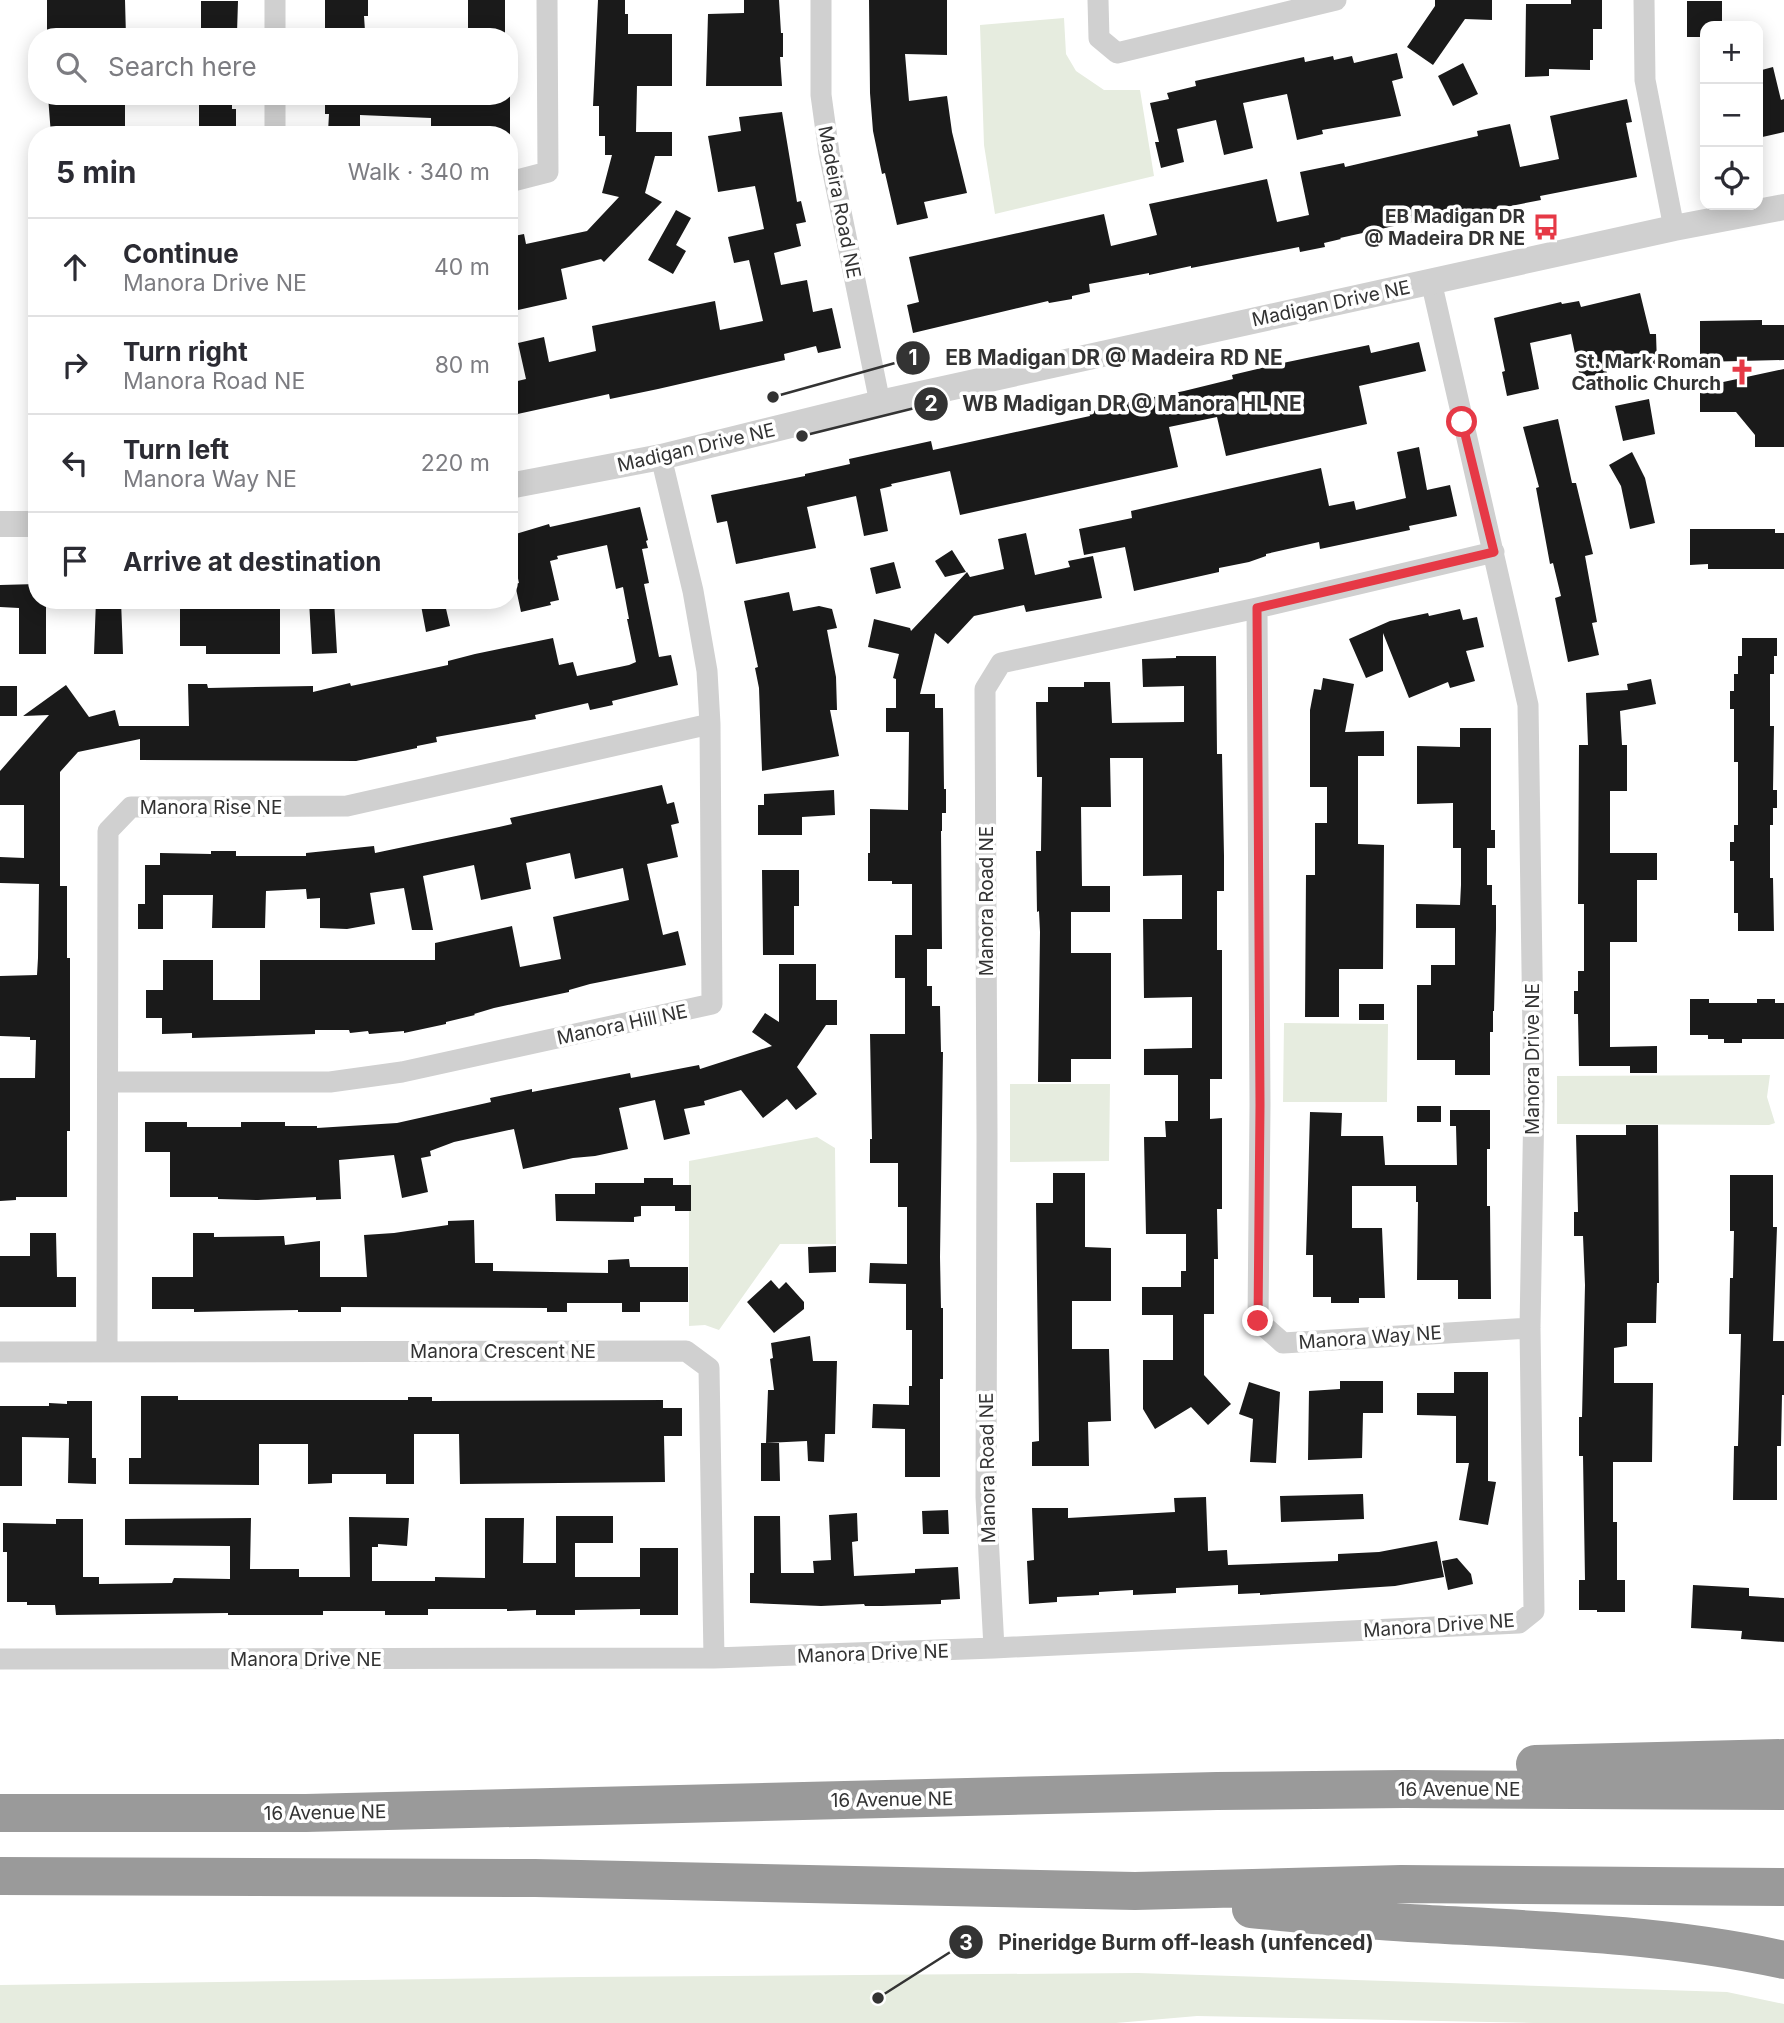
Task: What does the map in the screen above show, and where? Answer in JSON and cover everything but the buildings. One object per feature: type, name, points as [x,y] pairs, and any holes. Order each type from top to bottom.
[{"type":"highway","points":[[1217,1791],[1326,1769],[1784,1758]]},
{"type":"highway","name":"16 Avenue NE","points":[[0,1813],[306,1813],[1217,1791],[1784,1791]]},
{"type":"highway","points":[[0,1877],[523,1878],[1135,1891],[1401,1884],[1784,1887]]},
{"type":"highway","points":[[1135,1891],[1189,1904],[1405,1923],[1673,1941],[1784,1960]]},
{"type":"street","points":[[275,0],[275,28]]},
{"type":"street","points":[[518,180],[548,172],[547,0]]},
{"type":"street","name":"Madeira Road NE","points":[[821,0],[821,95],[829,153],[880,403]]},
{"type":"street","points":[[1098,0],[1099,38],[1118,53],[1336,0]]},
{"type":"street","points":[[1644,0],[1645,80],[1674,228]]},
{"type":"street","points":[[275,105],[275,126]]},
{"type":"street","name":"Madigan Drive NE","points":[[518,484],[661,457],[880,403],[1674,228],[1784,207]]},
{"type":"street","name":"Manora Drive NE","points":[[0,1659],[714,1658],[994,1648],[1519,1623],[1535,1611],[1530,1328],[1534,1100],[1528,705],[1431,281]]},
{"type":"street","name":"Manora Hill NE","points":[[109,1082],[330,1083],[401,1072],[712,1004],[710,724],[705,658],[693,591],[661,457]]},
{"type":"street","points":[[0,524],[28,524]]},
{"type":"street","name":"Manora Road NE","points":[[994,1648],[986,1497],[985,689],[1002,663],[1257,608],[1494,552]]},
{"type":"street","name":"Manora Way NE","points":[[1257,608],[1260,1091],[1258,1321],[1283,1343],[1530,1328]]},
{"type":"street","name":"Manora Rise NE","points":[[107,1352],[108,831],[131,807],[347,806],[710,724]]},
{"type":"street","name":"Manora Crescent NE","points":[[0,1352],[686,1351],[709,1368],[714,1658]]},
{"type":"shaded area","points":[[1064,18],[1066,54],[1076,71],[1104,90],[1140,90],[1154,176],[995,214],[984,145],[980,25]]},
{"type":"shaded area","points":[[1284,1023],[1388,1024],[1387,1102],[1283,1102]]},
{"type":"shaded area","points":[[1770,1075],[1767,1097],[1775,1123],[1769,1125],[1557,1124],[1557,1076]]},
{"type":"shaded area","points":[[1010,1084],[1110,1084],[1109,1161],[1010,1162]]},
{"type":"shaded area","points":[[817,1137],[835,1148],[836,1244],[780,1244],[719,1330],[705,1325],[689,1326],[689,1161]]},
{"type":"shaded area","points":[[1138,1973],[1727,1992],[1784,2004],[1784,2023],[1534,2023],[1197,2016],[1116,2023],[0,2023],[0,1985]]},
{"type":"place","name":"EB Madigan DR @ Madeira DR NE","points":[[1546,227]]},
{"type":"place","name":"St. Mark Roman Catholic Church","points":[[1742,372]]},
{"type":"place","name":"EB Madigan DR @ Madeira RD NE","points":[[773,397]]},
{"type":"place","name":"WB Madigan DR @ Manora HL NE","points":[[802,436]]},
{"type":"place","name":"Pineridge Burm off-leash (unfenced)","points":[[878,1998]]},
{"type":"route","points":[[1258,1321],[1260,1105],[1257,608],[1494,552],[1462,422]]}]
